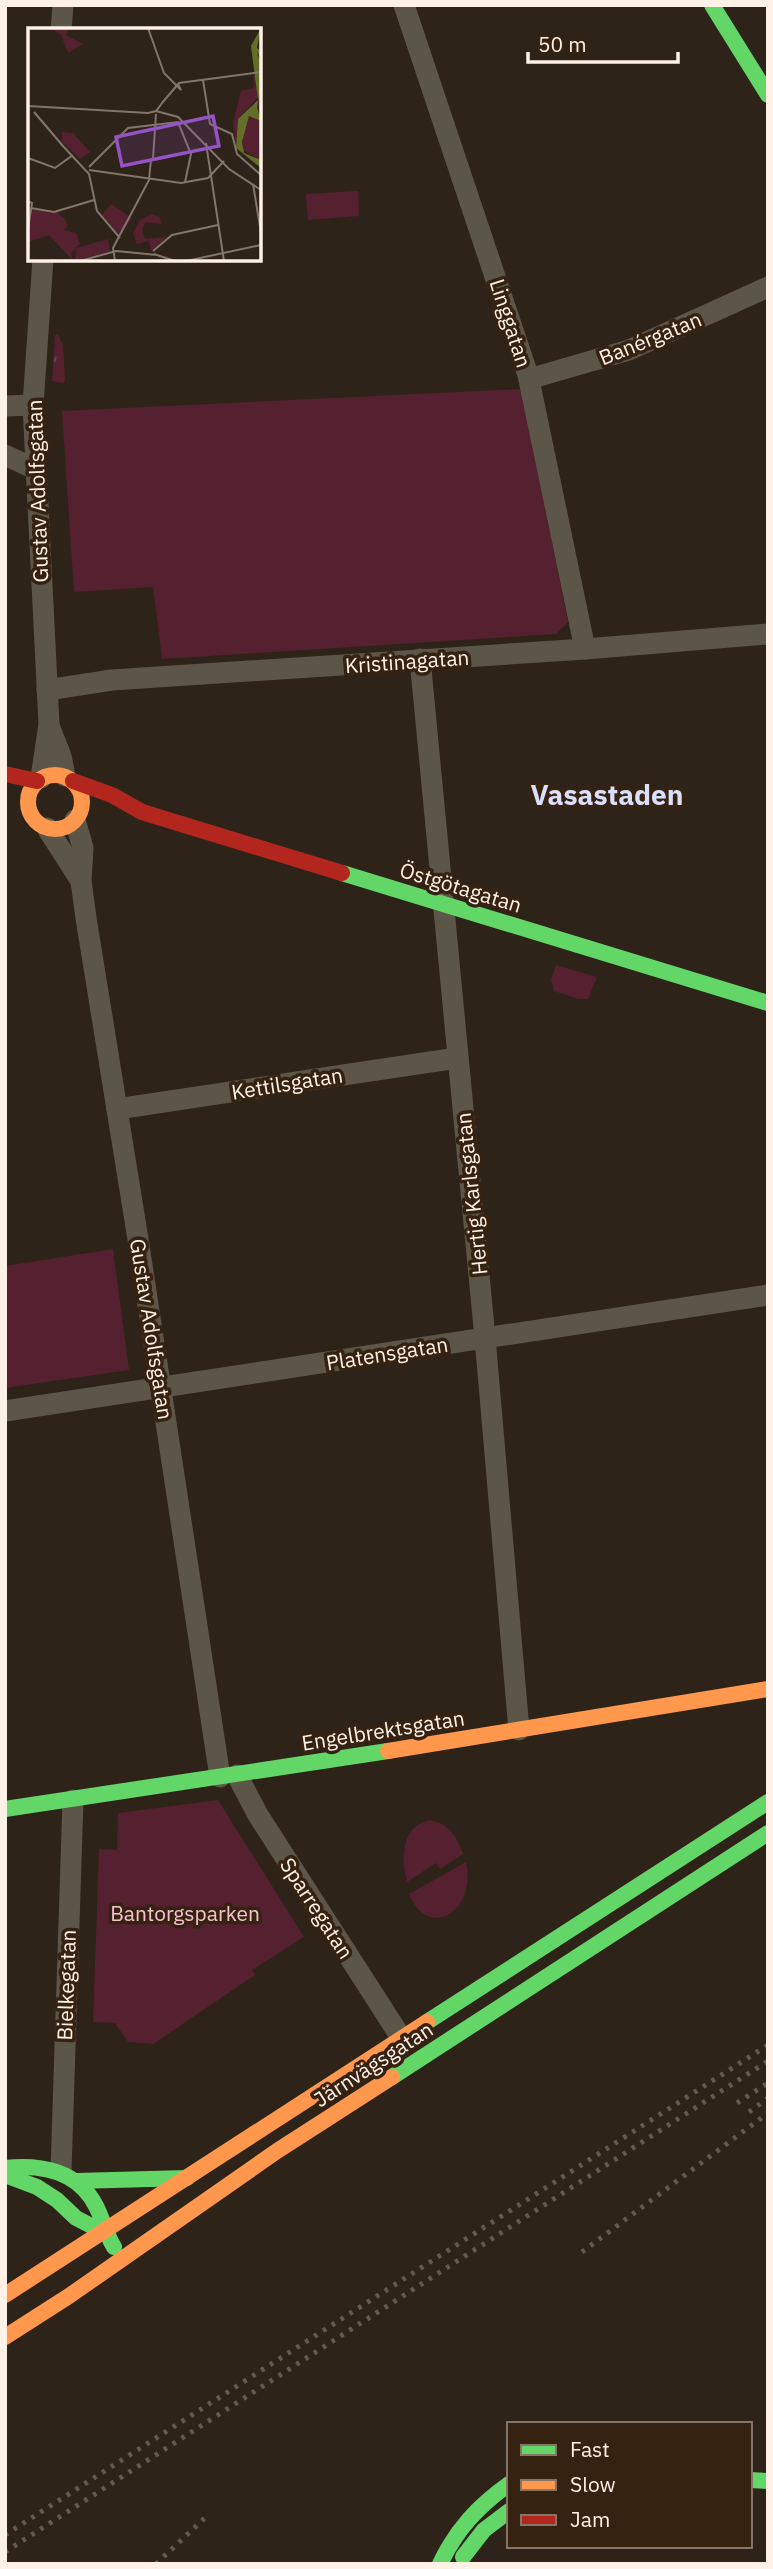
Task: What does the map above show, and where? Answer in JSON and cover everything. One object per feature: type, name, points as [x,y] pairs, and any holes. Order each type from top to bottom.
[{"type":"main road","points":[[712,5],[768,94]]},
{"type":"main road","points":[[5,774],[39,779]]},
{"type":"main road","points":[[12,810],[41,824],[62,828],[76,819],[82,799],[69,779],[53,774],[39,779],[32,786],[27,800],[31,815],[41,824]]},
{"type":"main road","name":"Östgötagatan","points":[[69,779],[112,795],[142,811],[768,1003]]},
{"type":"main road","name":"Östgötagatan","points":[[76,819],[100,813],[142,811]]},
{"type":"main road","name":"Engelbrektsgatan","points":[[5,1809],[229,1776],[768,1689]]},
{"type":"main road","name":"Järnvägsgatan","points":[[5,2295],[768,1802]]},
{"type":"main road","name":"Järnvägsgatan","points":[[5,2337],[277,2151],[768,1833]]},
{"type":"main road","points":[[5,2168],[20,2166],[68,2176],[187,2178]]},
{"type":"main road","points":[[5,2175],[37,2187],[57,2200],[76,2218],[103,2231]]},
{"type":"main road","points":[[68,2176],[96,2205],[103,2231],[122,2259]]},
{"type":"main road","points":[[440,2564],[456,2533],[481,2504],[507,2485]]},
{"type":"main road","points":[[459,2564],[484,2530],[507,2513]]},
{"type":"street","points":[[61,28],[63,5]]},
{"type":"street","name":"Linggatan","points":[[404,5],[530,379],[585,649]]},
{"type":"street","name":"Gustav Adolfsgatan","points":[[39,779],[49,724],[33,405],[43,261]]},
{"type":"street","name":"Banérgatan","points":[[530,379],[629,350],[768,287]]},
{"type":"street","points":[[5,406],[33,405]]},
{"type":"street","points":[[5,455],[35,469]]},
{"type":"street","name":"Kristinagatan","points":[[47,690],[112,680],[585,649],[768,634]]},
{"type":"street","name":"Hertig Karlsgatan","points":[[420,659],[485,1338],[519,1730]]},
{"type":"street","name":"Gustav Adolfsgatan","points":[[49,724],[69,779]]},
{"type":"street","name":"Gustav Adolfsgatan","points":[[76,819],[83,848],[81,881],[161,1388],[229,1776]]},
{"type":"street","name":"Gustav Adolfsgatan","points":[[41,824],[81,881]]},
{"type":"street","name":"Kettilsgatan","points":[[117,1109],[457,1058]]},
{"type":"street","name":"Platensgatan","points":[[5,1411],[768,1295]]},
{"type":"street","name":"Sparregatan","points":[[229,1776],[258,1815],[402,2039]]},
{"type":"street","name":"Bielkegatan","points":[[68,2176],[73,1800]]},
{"type":"green space","points":[[358,191],[359,216],[308,220],[306,194]]},
{"type":"green space","points":[[55,335],[58,335],[63,345],[63,383],[52,381]]},
{"type":"green space","points":[[521,389],[568,622],[556,634],[162,659],[153,587],[74,592],[62,411]]},
{"type":"green space","points":[[556,965],[597,977],[588,999],[578,999],[554,991],[551,979]]},
{"type":"green space","points":[[113,1249],[129,1370],[5,1388],[5,1266]]},
{"type":"green space","name":"Bantorgsparken","points":[[218,1800],[304,1937],[252,1970],[255,1975],[153,2044],[128,2042],[115,2023],[93,2022],[99,1849],[117,1850],[118,1813]]},
{"type":"green space","points":[[430,1820],[442,1824],[451,1832],[463,1854],[440,1869],[436,1863],[407,1882],[405,1844],[413,1829]]},
{"type":"green space","points":[[466,1862],[467,1880],[458,1906],[449,1914],[438,1918],[427,1916],[417,1908],[409,1894]]},
{"type":"railway","points":[[5,2535],[768,2045]]},
{"type":"railway","points":[[5,2552],[768,2061]]},
{"type":"railway","points":[[737,2103],[768,2083]]},
{"type":"railway","points":[[749,2112],[768,2098]]},
{"type":"railway","points":[[582,2252],[768,2113]]},
{"type":"railway","points":[[156,2564],[209,2514]]},
{"type":"traffic: fast","points":[[712,5],[768,95]]},
{"type":"traffic: fast","points":[[342,873],[768,1003]]},
{"type":"traffic: fast","points":[[5,1809],[388,1751]]},
{"type":"traffic: fast","points":[[427,2022],[768,1802]]},
{"type":"traffic: fast","points":[[392,2077],[768,1833]]},
{"type":"traffic: fast","points":[[5,2168],[45,2169],[57,2172],[79,2185],[96,2206],[114,2247]]},
{"type":"traffic: fast","points":[[5,2175],[37,2187],[57,2200],[76,2218],[103,2232]]},
{"type":"traffic: fast","points":[[76,2181],[187,2178]]},
{"type":"traffic: fast","points":[[752,2480],[768,2481]]},
{"type":"traffic: fast","points":[[440,2564],[469,2519],[507,2486]]},
{"type":"traffic: fast","points":[[463,2557],[484,2530],[507,2513]]},
{"type":"traffic: slow","points":[[55,775],[74,783],[82,802],[74,821],[55,829],[36,821],[28,802],[36,783],[55,775]]},
{"type":"traffic: slow","points":[[388,1751],[768,1689]]},
{"type":"traffic: slow","points":[[5,2295],[427,2022]]},
{"type":"traffic: slow","points":[[5,2337],[69,2296],[277,2151],[392,2077]]},
{"type":"traffic: jam","points":[[5,774],[37,781]]},
{"type":"traffic: jam","points":[[73,781],[112,795],[142,812],[342,873]]},
{"type":"district","name":"Vasastaden","points":[[607,794]]}]
